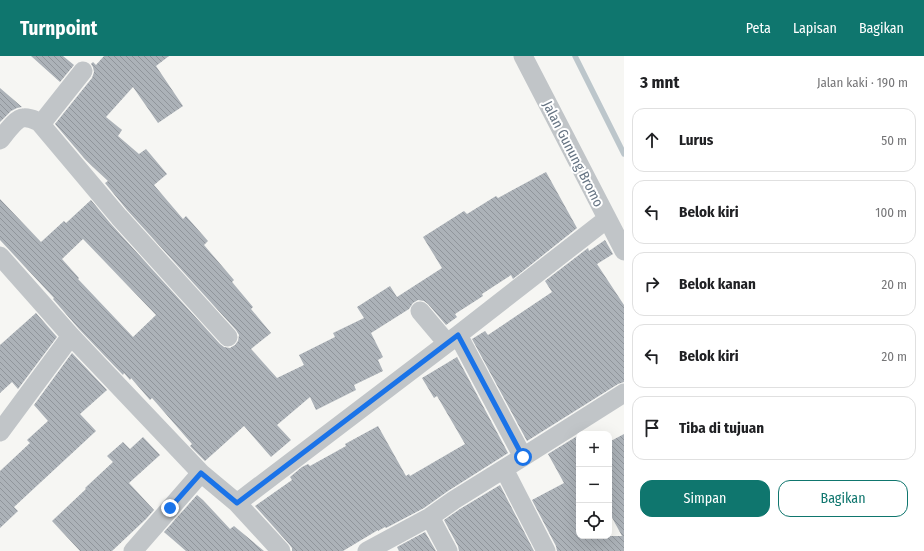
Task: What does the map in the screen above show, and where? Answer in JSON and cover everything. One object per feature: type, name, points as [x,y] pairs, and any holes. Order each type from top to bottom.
[{"type":"street","name":"Jalan Gunung Bromo","points":[[523,56],[624,251]]},
{"type":"street","points":[[41,124],[83,70]]},
{"type":"street","points":[[0,140],[18,119],[30,118],[39,122],[120,217],[228,337]]},
{"type":"street","points":[[237,503],[607,219]]},
{"type":"street","points":[[0,256],[71,336],[201,473],[237,503],[281,551]]},
{"type":"street","points":[[420,311],[452,339],[523,457]]},
{"type":"street","points":[[0,432],[71,336]]},
{"type":"street","points":[[367,551],[430,517],[624,393]]},
{"type":"street","points":[[504,469],[546,551]]},
{"type":"street","points":[[133,551],[201,473]]},
{"type":"street","points":[[430,517],[448,551]]},
{"type":"building","points":[[31,56],[63,56],[74,65],[60,82]]},
{"type":"building","points":[[104,56],[169,56],[156,66],[183,106],[158,123],[133,87],[106,117],[122,130],[118,136],[139,154],[146,149],[167,174],[154,185],[183,219],[186,216],[208,241],[204,245],[234,280],[232,282],[253,307],[251,309],[271,333],[251,349],[277,378],[304,365],[299,355],[335,337],[333,333],[364,318],[357,307],[390,286],[397,297],[442,268],[423,237],[464,211],[467,214],[496,196],[498,198],[546,172],[577,228],[513,279],[511,275],[482,294],[483,296],[455,314],[457,317],[446,325],[428,304],[424,301],[418,300],[413,303],[409,309],[371,333],[383,357],[378,360],[383,371],[354,385],[356,390],[316,410],[310,397],[277,425],[291,440],[271,457],[244,426],[205,461],[190,446],[192,444],[152,398],[150,400],[131,378],[130,380],[124,373],[123,375],[79,329],[53,299],[54,298],[0,240],[0,199],[41,242],[64,221],[66,223],[91,200],[220,344],[224,347],[230,348],[238,341],[239,335],[236,330],[127,210],[105,183],[108,181],[84,158],[55,124],[92,78],[94,72],[91,64],[93,62],[96,65]],"holes":[[[83,239],[156,315],[133,337],[78,279],[79,278],[62,259]]]},
{"type":"building","points":[[0,88],[22,107],[11,111],[0,122]]},
{"type":"building","points":[[605,240],[613,254],[597,264],[624,305],[624,382],[618,384],[527,441],[472,339],[485,331],[488,335],[552,292],[545,281],[588,248],[589,251]]},
{"type":"building","points":[[36,313],[57,337],[18,389],[12,382],[0,393],[0,345]]},
{"type":"building","points":[[72,353],[107,390],[80,414],[96,431],[14,507],[18,511],[0,528],[0,471],[30,443],[27,440],[48,421],[34,405]]},
{"type":"building","points":[[457,357],[508,453],[424,508],[386,528],[385,527],[378,530],[343,551],[292,551],[289,544],[255,506],[292,480],[290,477],[302,467],[308,464],[310,466],[346,446],[345,444],[378,426],[406,476],[409,474],[410,476],[465,444],[437,396],[434,398],[422,378]]},
{"type":"building","points":[[624,434],[624,551],[557,551],[556,546],[532,500],[564,483],[548,454],[576,437],[576,539],[612,539],[612,536],[622,536],[612,518],[612,440]]},
{"type":"building","points":[[143,437],[160,455],[129,483],[154,510],[112,551],[80,551],[52,521],[113,462],[107,456],[123,442],[130,449]]},
{"type":"building","points":[[500,485],[534,551],[459,551],[458,546],[444,520]]},
{"type":"building","points":[[197,495],[230,529],[234,526],[264,551],[186,551],[164,532]]},
{"type":"building","points":[[425,532],[436,551],[399,551],[397,547]]},
{"type":"waterway","points":[[575,56],[624,154]]},
{"type":"route","points":[[170,508],[201,473],[237,503],[458,335],[523,457]]}]
